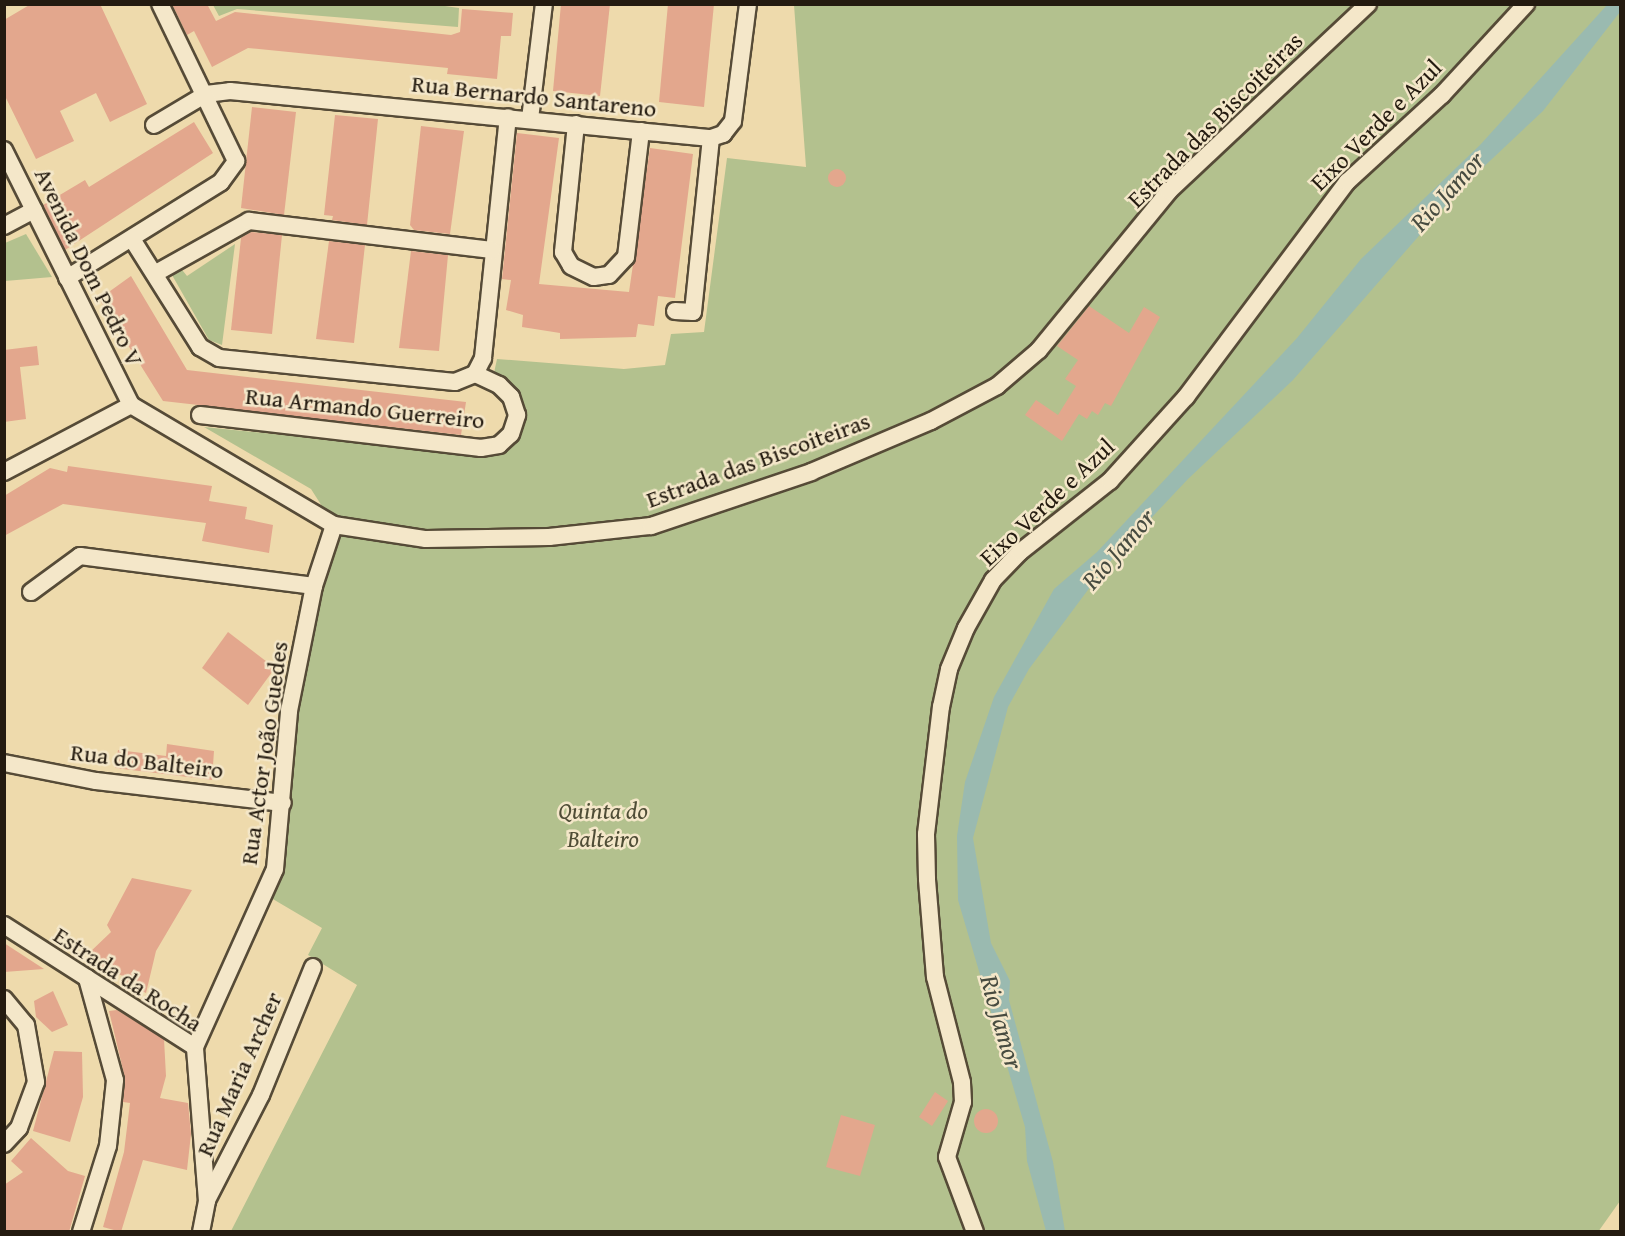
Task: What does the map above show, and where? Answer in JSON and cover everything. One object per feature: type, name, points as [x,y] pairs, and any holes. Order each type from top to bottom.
[{"type":"street","points":[[67,278],[221,182],[236,161],[206,94],[160,4]]},
{"type":"street","points":[[530,118],[544,4]]},
{"type":"street","points":[[675,311],[693,312],[711,138],[723,134],[733,121],[748,4]]},
{"type":"street","name":"Estrada das Biscoiteiras","points":[[131,405],[334,525],[426,539],[549,537],[651,526],[811,472],[931,421],[998,386],[1039,350],[1170,191],[1368,4]]},
{"type":"street","name":"Eixo Verde e Azul","points":[[975,1232],[947,1157],[963,1102],[962,1082],[935,977],[927,879],[926,834],[941,707],[949,669],[966,628],[993,580],[1013,559],[1110,481],[1186,397],[1347,182],[1442,95],[1526,4]]},
{"type":"street","name":"Rua Bernardo Santareno","points":[[206,94],[230,91],[530,118],[711,138]]},
{"type":"street","points":[[154,125],[206,94]]},
{"type":"street","points":[[132,239],[156,273],[200,347],[219,358],[455,382],[475,374],[483,358],[492,250],[508,117]]},
{"type":"street","points":[[576,124],[563,252],[571,266],[594,277],[609,275],[627,257],[641,131]]},
{"type":"street","name":"Avenida Dom Pedro V","points":[[4,150],[131,405]]},
{"type":"street","points":[[4,226],[34,210]]},
{"type":"street","points":[[156,273],[249,221],[492,250]]},
{"type":"street","name":"Rua Armando Guerreiro","points":[[200,415],[481,448],[499,445],[511,434],[517,415],[514,406],[499,385],[475,374]]},
{"type":"street","points":[[4,472],[131,405]]},
{"type":"street","name":"Rua Actor João Guedes","points":[[195,1047],[275,870],[283,802],[289,711],[314,586],[334,525]]},
{"type":"street","points":[[31,592],[80,556],[314,586]]},
{"type":"street","name":"Rua do Balteiro","points":[[4,763],[96,781],[283,802]]},
{"type":"street","name":"Estrada da Rocha","points":[[4,925],[195,1047],[207,1201],[201,1232]]},
{"type":"street","name":"Rua Maria Archer","points":[[207,1201],[261,1095],[313,967]]},
{"type":"street","points":[[81,1232],[108,1146],[115,1080],[87,978]]},
{"type":"street","points":[[4,999],[26,1025],[36,1082],[19,1128],[4,1144]]},
{"type":"green space","points":[[431,4],[459,8],[458,27],[237,9],[219,16],[213,5]]},
{"type":"green space","name":"Quinta do Balteiro","points":[[794,5],[1620,5],[1620,1201],[1598,1232],[231,1231],[357,985],[308,955],[322,928],[266,895],[286,752],[334,525],[311,489],[204,427],[459,453],[496,451],[524,413],[517,389],[494,373],[497,359],[624,369],[665,365],[671,334],[704,332],[727,158],[806,167]]},
{"type":"green space","points":[[26,234],[52,277],[5,281],[5,243]]},
{"type":"green space","points":[[235,244],[222,345],[209,340],[172,275],[179,266],[187,276]]},
{"type":"water","name":"Rio Jamor","points":[[1607,5],[1620,5],[1620,12],[1543,111],[1459,190],[1293,380],[1188,479],[1105,567],[1029,669],[1008,707],[973,838],[991,943],[1010,981],[1009,1000],[1053,1162],[1065,1231],[1046,1231],[1027,1161],[1025,1127],[958,900],[957,836],[965,782],[994,697],[1054,589],[1097,552],[1297,338],[1361,259],[1480,145]]},
{"type":"building","points":[[31,4],[100,4],[147,104],[110,122],[96,93],[60,111],[74,141],[36,159],[4,94],[4,20]]},
{"type":"building","points":[[172,4],[207,4],[216,21],[235,12],[451,35],[460,32],[462,9],[513,13],[511,36],[501,36],[497,79],[447,74],[448,68],[248,48],[212,67],[194,31],[187,35]]},
{"type":"building","points":[[561,4],[610,4],[600,96],[553,91]]},
{"type":"building","points":[[668,4],[714,4],[704,107],[659,102]]},
{"type":"building","points":[[252,107],[296,112],[284,215],[241,208]]},
{"type":"building","points":[[335,115],[378,119],[367,225],[332,220],[333,216],[324,215]]},
{"type":"building","points":[[194,122],[213,153],[65,250],[43,205],[85,180],[89,187]]},
{"type":"building","points":[[421,126],[464,131],[450,234],[414,230],[410,225]]},
{"type":"building","points":[[517,133],[559,138],[539,284],[629,292],[650,148],[693,154],[675,298],[658,296],[654,326],[638,324],[636,337],[560,339],[560,333],[522,327],[523,315],[506,310],[511,280],[502,279]]},
{"type":"building","points":[[833,169],[841,169],[846,174],[844,185],[833,187],[828,182],[828,174]]},
{"type":"building","points":[[251,232],[282,235],[272,334],[231,330],[241,238]]},
{"type":"building","points":[[329,241],[365,245],[354,343],[316,339]]},
{"type":"building","points":[[411,251],[448,255],[439,351],[399,348]]},
{"type":"building","points":[[131,276],[187,370],[466,402],[461,435],[163,401],[99,299]]},
{"type":"building","points":[[1089,306],[1129,333],[1144,307],[1160,317],[1111,406],[1105,403],[1098,415],[1092,411],[1087,419],[1079,414],[1062,441],[1025,415],[1036,400],[1058,415],[1076,386],[1065,379],[1078,360],[1057,346]]},
{"type":"building","points":[[37,346],[39,365],[20,367],[26,419],[4,422],[4,350]]},
{"type":"building","points":[[68,466],[212,486],[209,501],[247,507],[245,519],[273,525],[269,553],[202,541],[206,523],[63,504],[4,536],[4,496],[50,468],[67,472]]},
{"type":"building","points":[[228,632],[275,668],[248,705],[202,668]]},
{"type":"building","points":[[167,744],[214,751],[212,780],[115,768],[118,750],[166,756]]},
{"type":"building","points":[[132,878],[192,890],[156,951],[146,993],[120,980],[123,976],[94,964],[88,954],[111,932],[107,925]]},
{"type":"building","points":[[4,943],[44,969],[4,972]]},
{"type":"building","points":[[53,991],[68,1025],[52,1032],[36,1017],[34,1001]]},
{"type":"building","points":[[117,1010],[164,1039],[166,1076],[160,1098],[188,1103],[191,1134],[187,1170],[143,1160],[121,1232],[103,1227],[124,1152],[130,1103],[123,1102],[125,1078],[109,1011]]},
{"type":"building","points":[[54,1051],[82,1052],[83,1097],[70,1142],[33,1131]]},
{"type":"building","points":[[935,1092],[948,1101],[932,1126],[919,1117]]},
{"type":"building","points":[[986,1109],[991,1110],[997,1116],[997,1126],[991,1132],[986,1133],[981,1132],[975,1126],[974,1121],[975,1116],[981,1110]]},
{"type":"building","points":[[841,1115],[875,1125],[860,1176],[826,1167]]},
{"type":"building","points":[[31,1138],[68,1171],[85,1176],[69,1232],[4,1232],[4,1185],[23,1172],[11,1161]]}]
